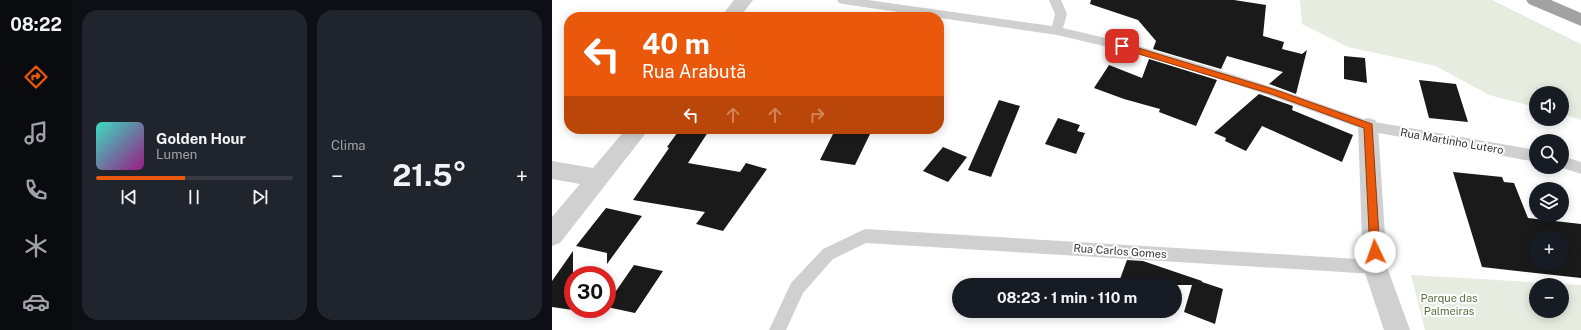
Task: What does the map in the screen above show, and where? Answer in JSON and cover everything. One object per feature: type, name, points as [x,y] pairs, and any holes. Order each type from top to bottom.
[{"type":"highway","points":[[1535,0],[1581,20]]},
{"type":"street","points":[[734,12],[744,0]]},
{"type":"street","points":[[1368,126],[1376,267],[1397,330]]},
{"type":"street","points":[[552,235],[634,134]]},
{"type":"street","points":[[552,170],[598,178]]},
{"type":"lane","points":[[843,0],[926,12]]},
{"type":"lane","points":[[944,15],[1057,31],[1061,14],[1055,0]]},
{"type":"lane","name":"Rua Martinho Lutero","points":[[1057,31],[1135,49],[1188,65],[1273,92],[1368,126],[1529,155]]},
{"type":"lane","points":[[1569,164],[1581,168]]},
{"type":"lane","name":"Rua Carlos Gomes","points":[[777,330],[797,288],[828,254],[865,236],[1376,267]]},
{"type":"green space","points":[[1300,0],[1492,0],[1581,44],[1581,120],[1569,116],[1569,86],[1529,86],[1529,105],[1489,95],[1436,66],[1348,47],[1302,24]]},
{"type":"green space","name":"Parque das Palmeiras","points":[[1411,275],[1529,282],[1529,318],[1569,318],[1569,284],[1581,285],[1581,330],[1425,330]]},
{"type":"building","points":[[1091,0],[1234,0],[1266,5],[1263,36],[1284,42],[1282,49],[1302,54],[1307,50],[1296,94],[1269,84],[1283,72],[1227,56],[1221,69],[1153,49],[1156,41],[1138,20],[1090,4]]},
{"type":"building","points":[[1344,56],[1365,58],[1367,83],[1344,79]]},
{"type":"building","points":[[1149,59],[1217,80],[1196,126],[1159,112],[1160,109],[1124,99],[1094,88],[1109,65],[1142,78]]},
{"type":"building","points":[[1419,80],[1456,84],[1468,122],[1429,118]]},
{"type":"building","points":[[1259,94],[1293,106],[1292,110],[1353,135],[1342,162],[1262,126],[1246,151],[1225,141],[1226,138],[1214,133]]},
{"type":"building","points":[[999,100],[1020,106],[991,177],[968,170]]},
{"type":"building","points":[[1058,118],[1080,125],[1077,131],[1085,133],[1076,154],[1045,144]]},
{"type":"building","points":[[676,134],[707,134],[688,163],[740,172],[746,163],[767,169],[723,231],[696,224],[705,212],[633,200],[669,148],[667,147]]},
{"type":"building","points":[[833,134],[870,134],[855,165],[820,160]]},
{"type":"building","points":[[943,147],[967,157],[948,182],[923,171]]},
{"type":"building","points":[[1453,172],[1502,177],[1504,182],[1514,183],[1529,218],[1529,222],[1563,222],[1581,224],[1581,278],[1482,267]]},
{"type":"building","points":[[606,208],[642,216],[607,264],[607,253],[576,246]]},
{"type":"building","points":[[573,251],[573,266],[564,266],[564,309],[552,307],[552,281]]},
{"type":"building","points":[[1127,260],[1143,261],[1223,289],[1215,324],[1184,312],[1192,285],[1182,285],[1182,278],[1120,278]]},
{"type":"building","points":[[634,265],[663,271],[635,313],[616,309],[616,291]]},
{"type":"route","points":[[1122,46],[1273,92],[1330,111],[1368,126],[1375,252]]}]
